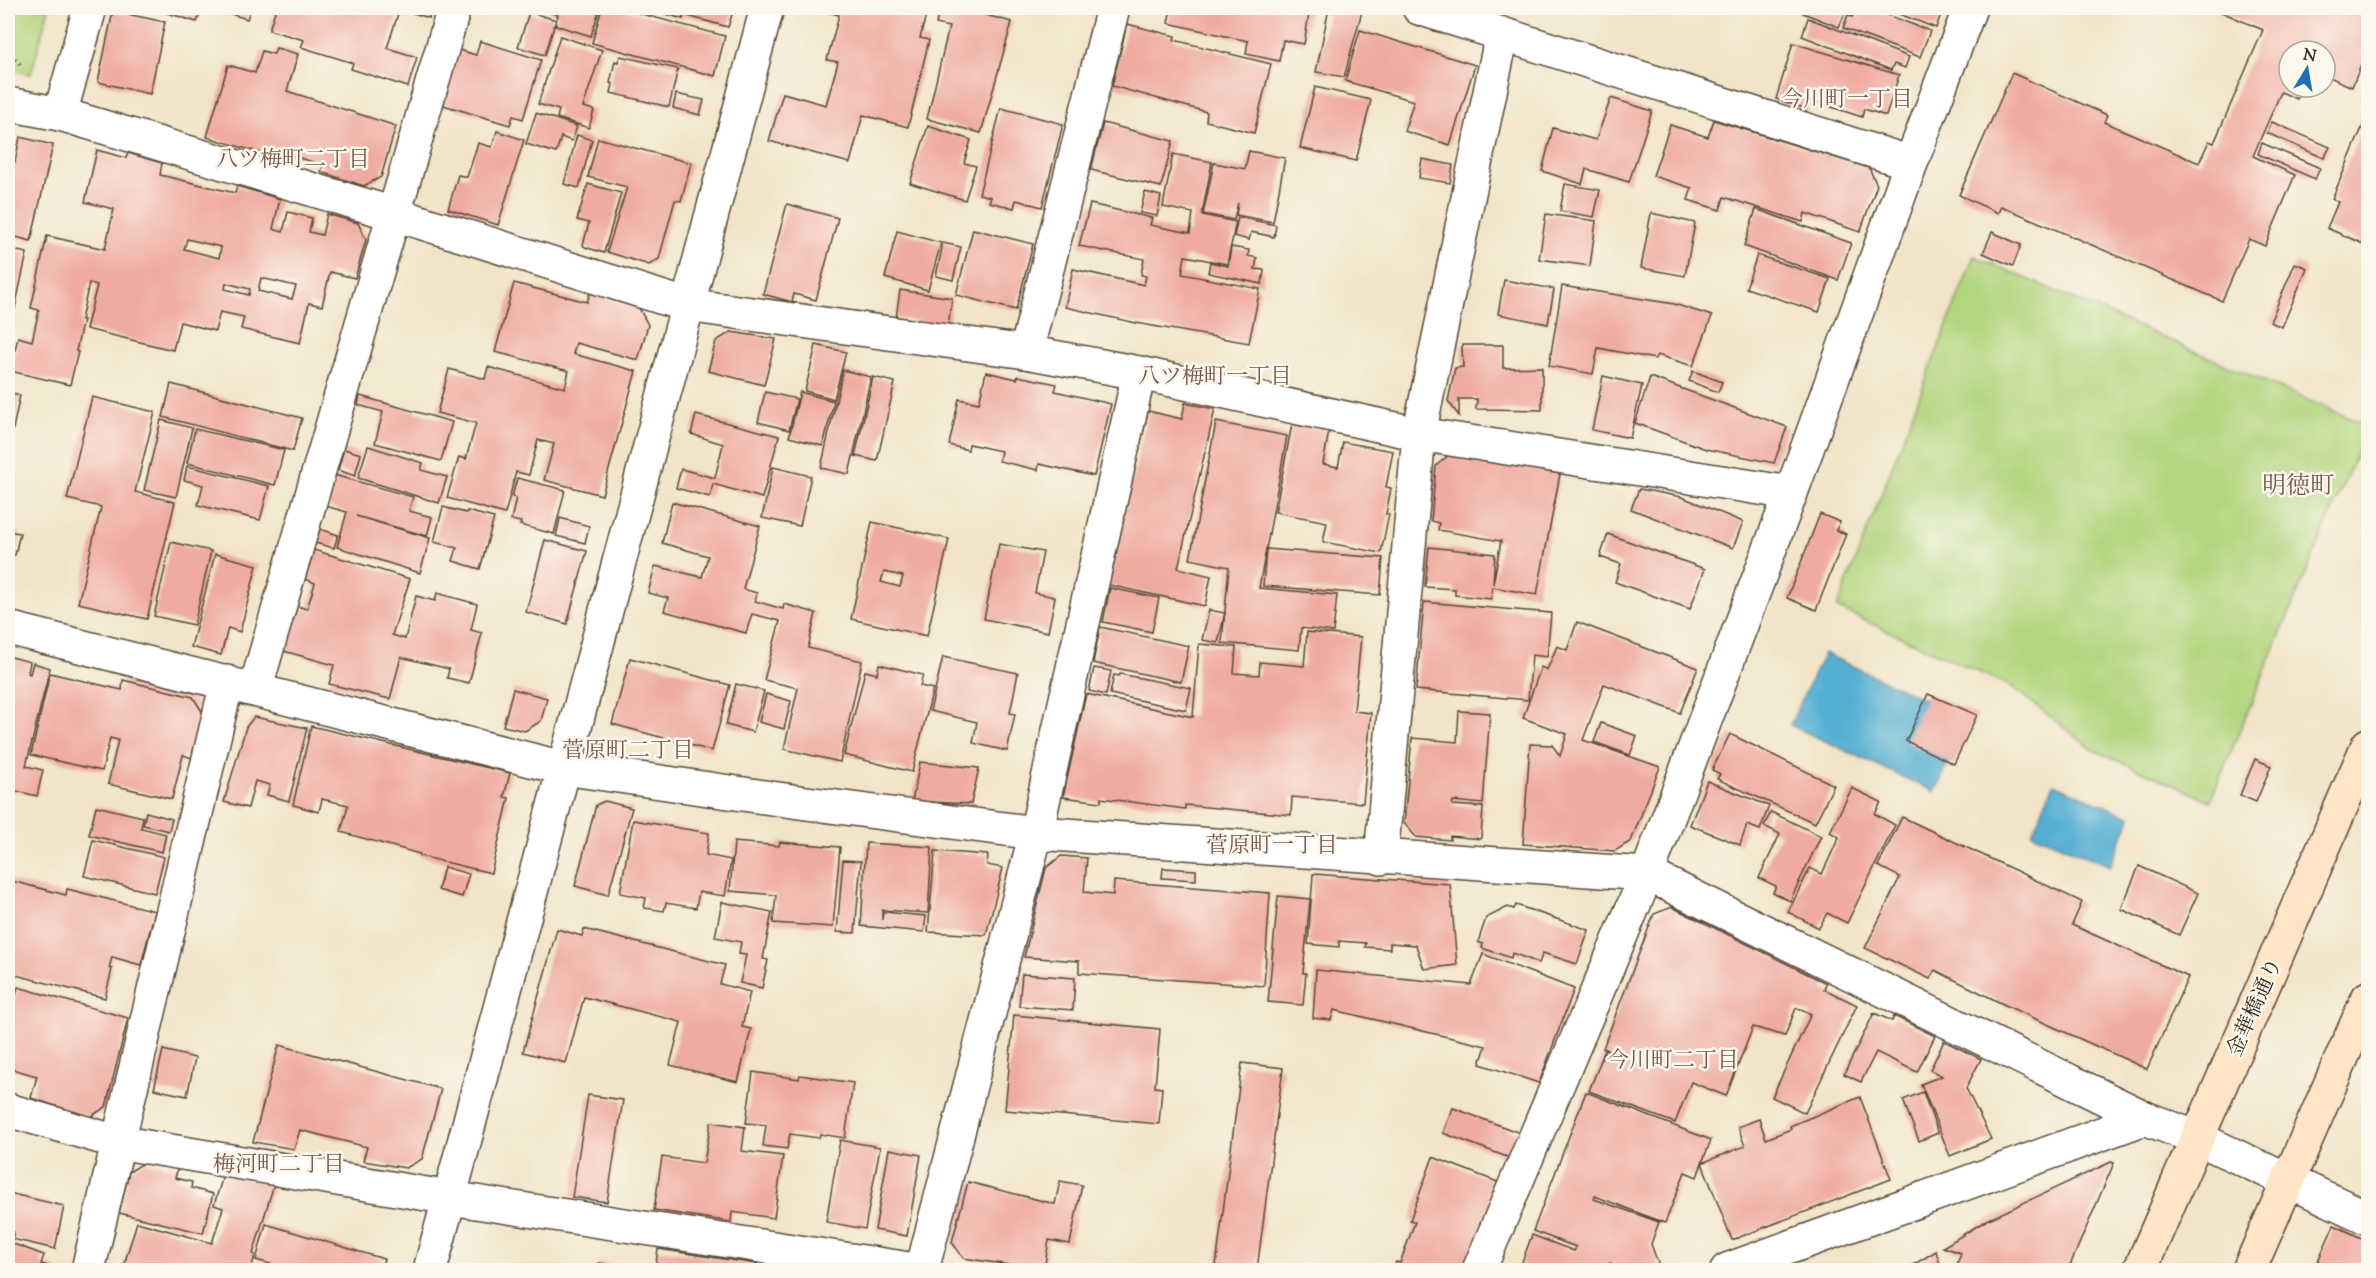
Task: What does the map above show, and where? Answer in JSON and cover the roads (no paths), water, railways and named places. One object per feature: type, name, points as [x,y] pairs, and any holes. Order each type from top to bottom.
[{"type":"main road","name":"金華橋通り","points":[[2140,1270],[2368,745]]},
{"type":"main road","points":[[2249,1270],[2368,998]]},
{"type":"street","points":[[60,114],[90,8]]},
{"type":"street","points":[[88,1270],[117,1142],[241,686],[394,214],[454,8]]},
{"type":"street","points":[[430,1270],[766,8]]},
{"type":"street","points":[[1026,352],[1113,8]]},
{"type":"street","points":[[1419,8],[1911,163]]},
{"type":"street","points":[[1479,1270],[1647,874],[1970,8]]},
{"type":"street","points":[[1382,858],[1419,434],[1502,34]]},
{"type":"street","points":[[8,104],[60,114],[394,214],[686,305],[1026,352],[1139,373],[1419,434],[1791,493]]},
{"type":"street","points":[[922,1270],[1036,833],[1139,373]]},
{"type":"street","points":[[8,628],[563,768],[1036,833],[1647,874],[2145,1118],[2197,1138],[2368,1218]]},
{"type":"street","points":[[8,1110],[117,1142],[450,1198],[916,1270]]},
{"type":"street","points":[[1727,1270],[2145,1118]]},
{"type":"water","points":[[1824,653],[1969,720],[1935,792],[1790,725]]},
{"type":"water","points":[[2054,784],[2131,817],[2110,866],[2032,833]]},
{"type":"district","name":"今川町一丁目","points":[[1847,98]]},
{"type":"district","name":"八ツ梅町二丁目","points":[[293,158]]},
{"type":"district","name":"八ツ梅町一丁目","points":[[1215,375]]},
{"type":"district","name":"明徳町","points":[[2298,485]]},
{"type":"district","name":"菅原町二丁目","points":[[628,749]]},
{"type":"district","name":"菅原町一丁目","points":[[1272,844]]},
{"type":"district","name":"今川町二丁目","points":[[1673,1059]]},
{"type":"district","name":"梅河町二丁目","points":[[279,1163]]}]
